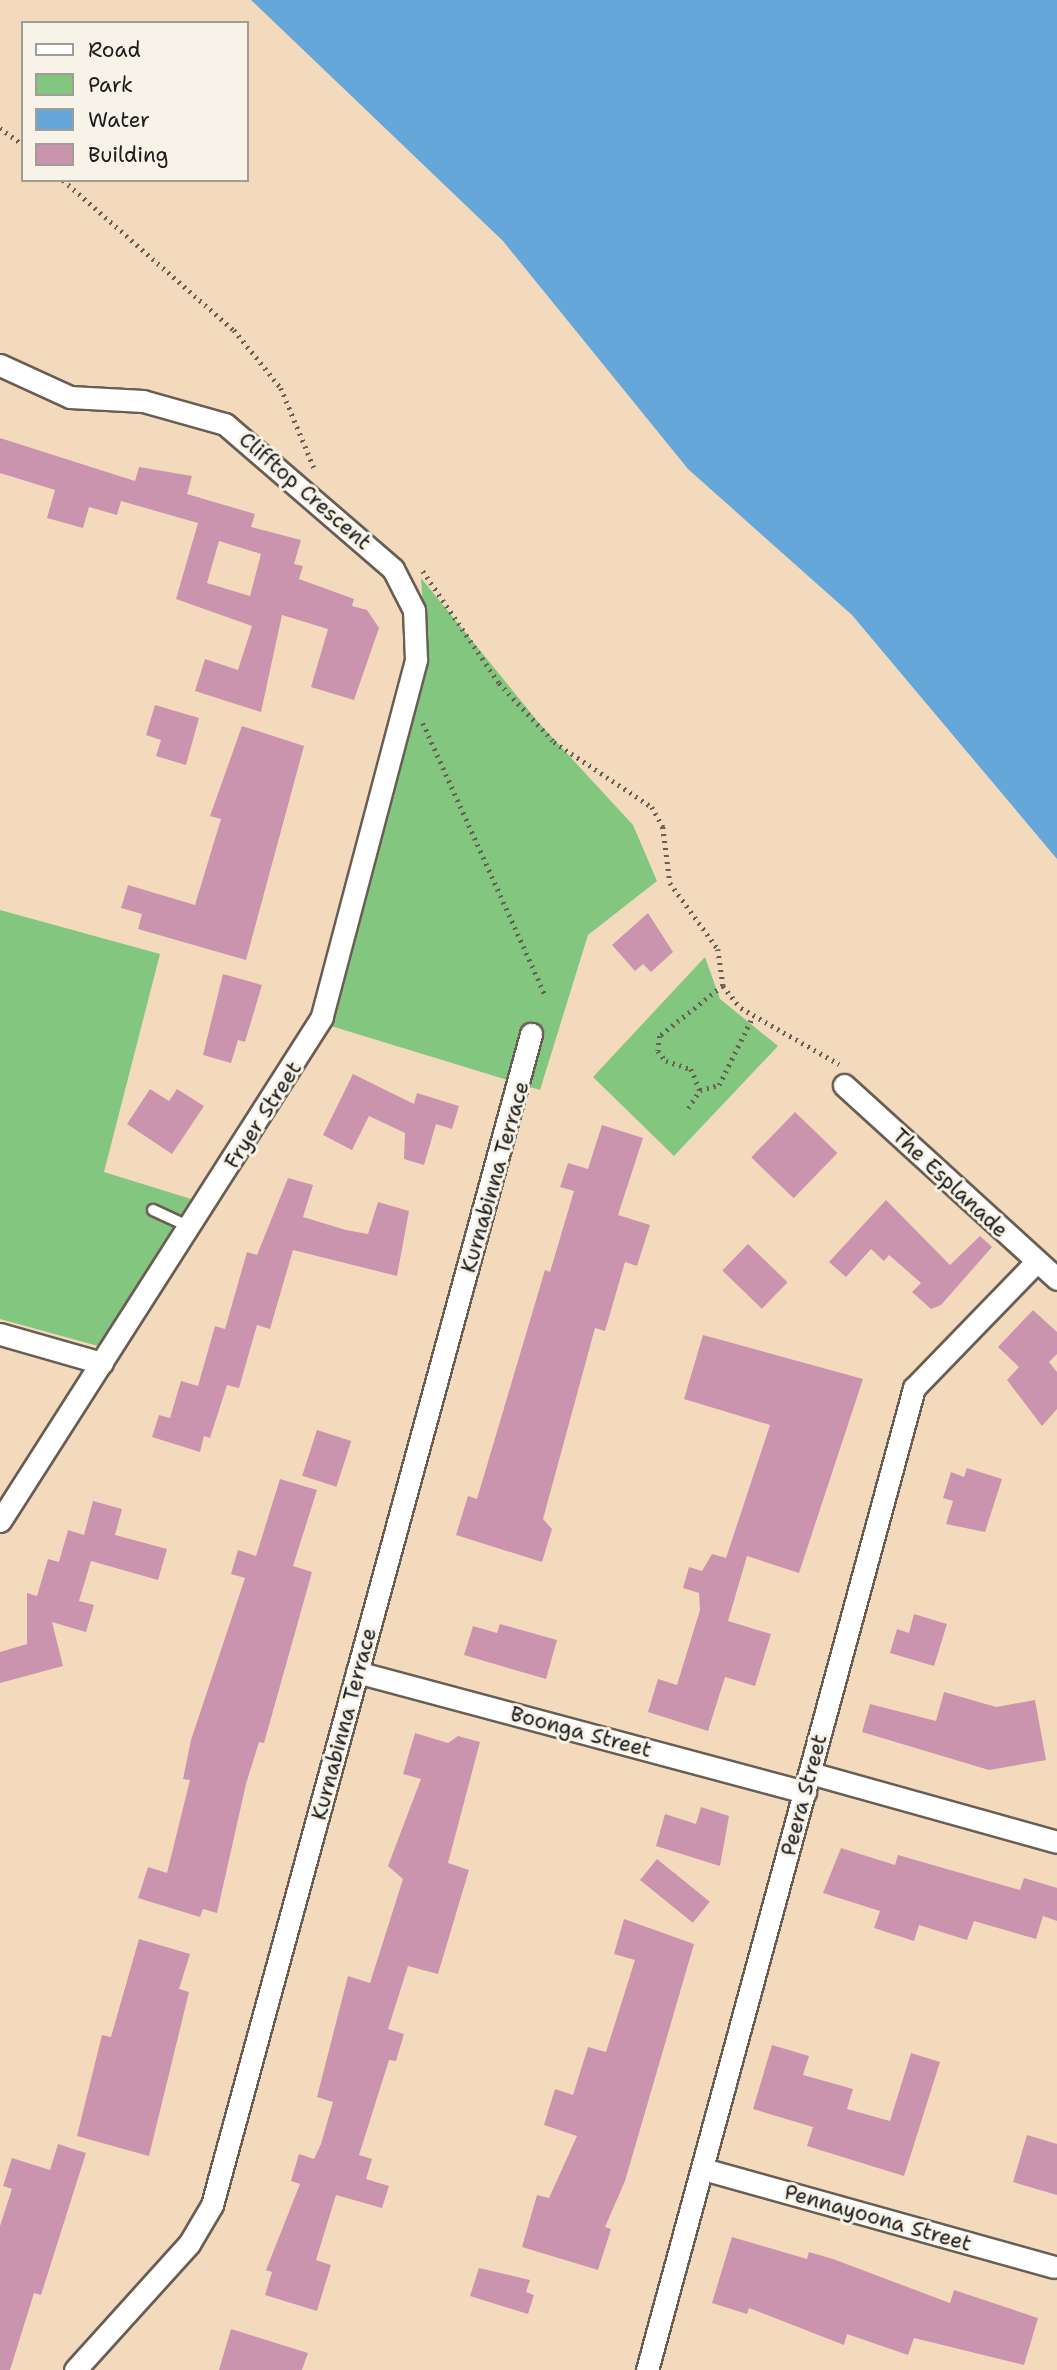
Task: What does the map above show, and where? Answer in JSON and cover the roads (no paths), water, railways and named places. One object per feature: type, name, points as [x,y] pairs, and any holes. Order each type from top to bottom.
[{"type":"street","name":"Clifftop Crescent","points":[[0,365],[70,397],[143,401],[225,424],[393,569],[414,610],[416,660]]},
{"type":"street","name":"Fryer Street","points":[[0,1521],[190,1227],[321,1017],[416,660]]},
{"type":"street","name":"Kurnabinna Terrace","points":[[75,2370],[189,2245],[212,2205],[531,1034]]},
{"type":"street","name":"The Esplanade","points":[[844,1085],[1057,1279]]},
{"type":"street","name":"Peera Street","points":[[646,2370],[914,1388],[1036,1262]]},
{"type":"street","points":[[0,1334],[102,1363]]},
{"type":"street","name":"Boonga Street","points":[[357,1672],[1057,1842]]},
{"type":"street","name":"Pennayoona Street","points":[[703,2169],[1054,2267]]},
{"type":"lane","points":[[153,1210],[190,1227]]},
{"type":"water","points":[[251,0],[1057,0],[1057,859],[852,615],[688,469],[503,241]]}]
